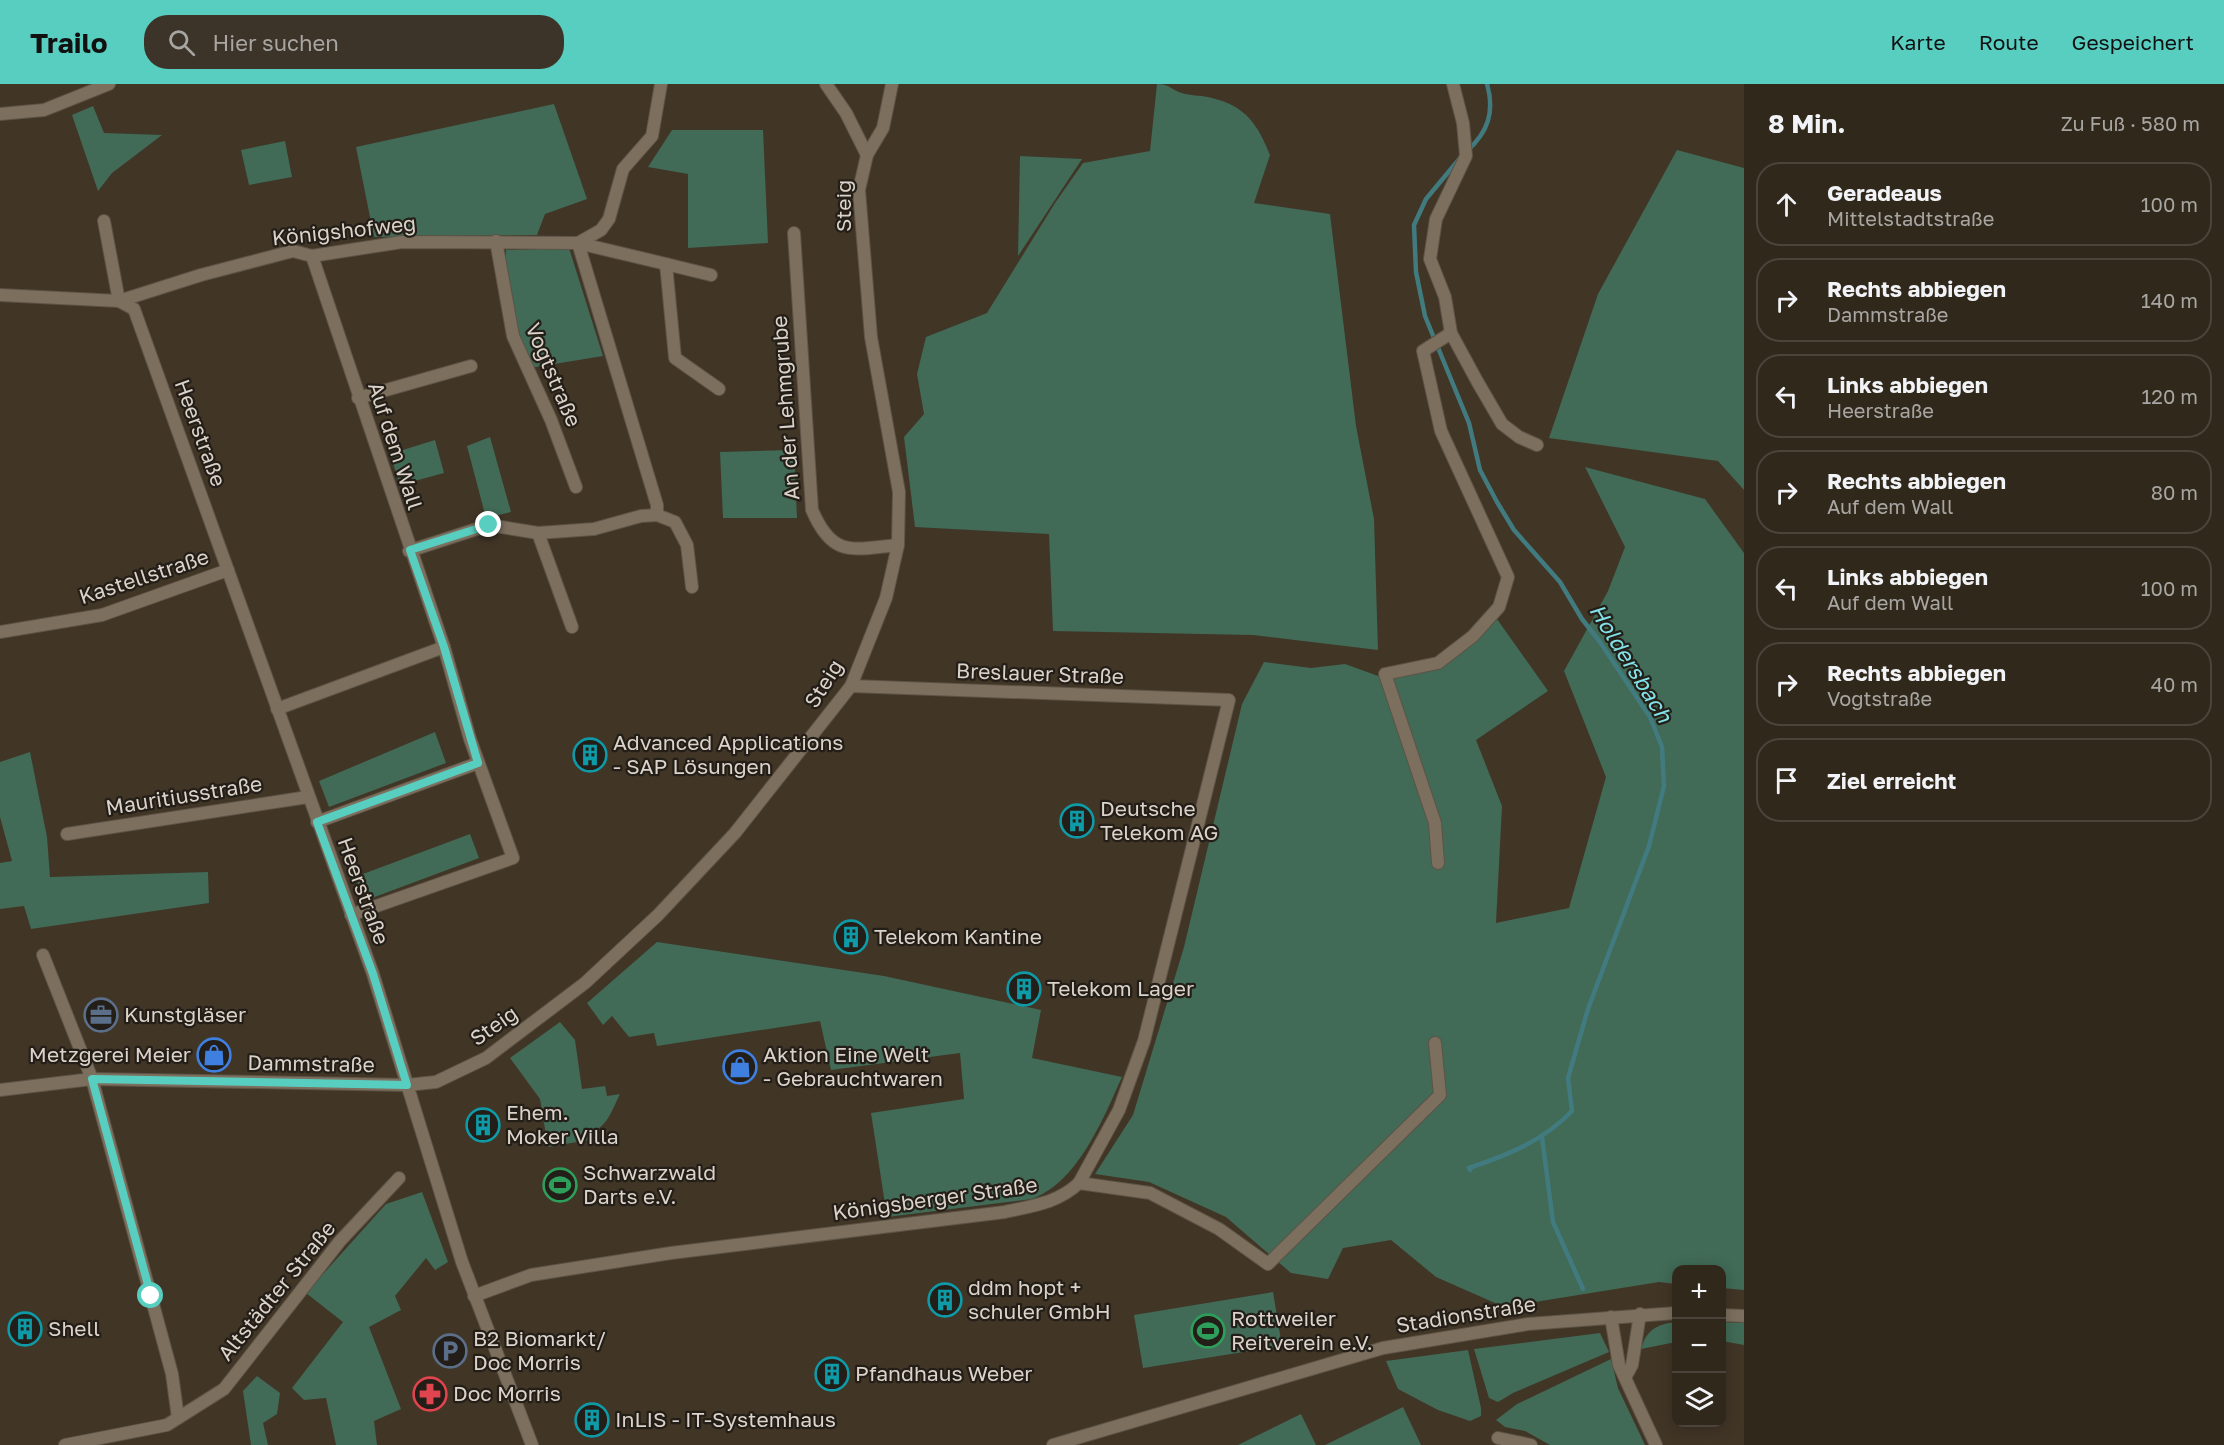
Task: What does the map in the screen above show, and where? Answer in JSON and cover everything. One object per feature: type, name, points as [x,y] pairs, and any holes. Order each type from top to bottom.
[{"type":"street","points":[[0,114],[44,110],[109,84]]},
{"type":"street","points":[[657,515],[657,505],[578,243],[601,230],[609,219],[623,169],[652,136],[661,84]]},
{"type":"street","points":[[826,84],[846,113],[867,155]]},
{"type":"street","name":"Steig","points":[[407,1085],[436,1082],[486,1058],[585,983],[658,915],[735,833],[851,687],[886,598],[898,546],[899,492],[872,337],[860,190],[867,155],[883,128],[892,84]]},
{"type":"street","points":[[1453,84],[1458,94],[1466,156],[1436,219],[1430,259],[1445,297],[1447,336],[1502,424],[1519,437],[1537,445]]},
{"type":"street","points":[[0,295],[119,301],[104,221]]},
{"type":"street","name":"An der Lehmgrube","points":[[794,233],[812,510],[825,535],[846,550],[898,546]]},
{"type":"street","name":"Vogtstraße","points":[[496,241],[513,336],[551,420],[576,487]]},
{"type":"street","name":"Königshofweg","points":[[119,301],[201,275],[292,251],[312,256],[402,242],[578,243],[711,275]]},
{"type":"street","name":"Auf dem Wall","points":[[312,256],[358,398],[444,647],[478,763],[513,858],[351,915]]},
{"type":"street","points":[[666,264],[675,358],[719,388]]},
{"type":"street","name":"Heerstraße","points":[[119,301],[134,309],[373,974],[474,1296],[532,1445]]},
{"type":"street","points":[[1438,862],[1435,823],[1385,674],[1438,663],[1473,636],[1499,607],[1508,577],[1441,431],[1423,351],[1447,336]]},
{"type":"street","points":[[358,398],[471,366]]},
{"type":"street","points":[[410,550],[489,525],[537,533],[594,529],[640,516],[657,515],[675,522],[687,545],[692,587]]},
{"type":"street","points":[[537,533],[572,627]]},
{"type":"street","name":"Kastellstraße","points":[[0,633],[102,615],[228,570]]},
{"type":"street","points":[[277,709],[444,647]]},
{"type":"street","name":"Breslauer Straße","points":[[851,687],[1229,700],[1144,1041],[1119,1110],[1079,1183]]},
{"type":"street","points":[[317,822],[478,763]]},
{"type":"street","name":"Mauritiusstraße","points":[[67,834],[308,797]]},
{"type":"street","points":[[43,955],[92,1079],[172,1374],[178,1418]]},
{"type":"street","points":[[1079,1183],[1150,1193],[1219,1229],[1268,1264],[1440,1095],[1435,1043]]},
{"type":"street","name":"Dammstraße","points":[[0,1090],[92,1079],[407,1085]]},
{"type":"street","name":"Altstädter Straße","points":[[65,1445],[167,1425],[224,1389],[340,1241],[399,1178]]},
{"type":"street","name":"Königsberger Straße","points":[[474,1296],[531,1275],[671,1253],[1005,1212],[1049,1202],[1070,1192],[1079,1183]]},
{"type":"street","name":"Stadionstraße","points":[[1053,1445],[1383,1348],[1528,1324],[1672,1313]]},
{"type":"street","points":[[1626,1376],[1632,1365],[1640,1314]]},
{"type":"street","points":[[1726,1315],[1744,1316]]},
{"type":"street","points":[[1611,1317],[1619,1365],[1656,1445]]},
{"type":"street","points":[[1498,1438],[1531,1445]]},
{"type":"green space","points":[[1157,84],[1167,85],[1183,93],[1224,102],[1234,106],[1249,118],[1261,135],[1270,155],[1254,203],[1330,214],[1356,426],[1374,519],[1378,650],[1253,635],[1053,631],[1049,534],[915,527],[904,437],[924,414],[917,374],[926,337],[987,313],[1055,203],[1083,163],[1150,151]]},
{"type":"green space","points":[[554,104],[587,199],[545,214],[537,235],[374,237],[356,147]]},
{"type":"green space","points":[[93,106],[104,133],[162,135],[112,173],[98,191],[72,115]]},
{"type":"green space","points":[[672,130],[763,130],[768,243],[688,248],[688,174],[648,167]]},
{"type":"green space","points":[[285,141],[292,177],[249,185],[241,150]]},
{"type":"green space","points":[[1677,150],[1744,168],[1744,490],[1718,461],[1549,438],[1598,294]]},
{"type":"green space","points":[[1020,156],[1082,159],[1018,256]]},
{"type":"green space","points":[[569,248],[603,356],[530,368],[518,335],[505,263],[506,250]]},
{"type":"green space","points":[[490,437],[511,512],[486,518],[467,446]]},
{"type":"green space","points":[[435,440],[444,473],[400,485],[390,454]]},
{"type":"green space","points":[[794,450],[797,518],[723,518],[720,452]]},
{"type":"green space","points":[[1585,467],[1705,499],[1744,553],[1744,1290],[1726,1288],[1726,1265],[1672,1265],[1672,1284],[1659,1282],[1504,1307],[1436,1277],[1391,1240],[1343,1248],[1328,1279],[1291,1273],[1226,1217],[1149,1182],[1095,1174],[1133,1115],[1184,947],[1242,704],[1264,662],[1311,668],[1345,664],[1381,677],[1441,667],[1497,619],[1548,691],[1476,740],[1502,806],[1496,923],[1569,908],[1606,777],[1564,671],[1608,591],[1625,547]]},
{"type":"green space","points":[[435,732],[446,763],[329,807],[319,781]]},
{"type":"green space","points":[[30,752],[47,837],[50,877],[208,872],[209,903],[31,929],[24,906],[0,909],[0,863],[12,861],[0,817],[0,762]]},
{"type":"green space","points":[[470,834],[479,858],[364,901],[355,877]]},
{"type":"green space","points":[[657,942],[884,976],[1041,1010],[1032,1058],[1122,1077],[1097,1130],[1076,1164],[1048,1191],[1032,1199],[887,1217],[871,1113],[964,1099],[960,1053],[831,1070],[820,1021],[657,1046],[654,1033],[629,1037],[612,1016],[603,1025],[587,1003]]},
{"type":"green space","points":[[560,1022],[575,1040],[582,1089],[605,1086],[607,1096],[620,1094],[604,1123],[595,1131],[588,1133],[589,1140],[548,1147],[540,1099],[510,1058]]},
{"type":"green space","points":[[422,1192],[448,1262],[435,1270],[426,1258],[395,1296],[401,1310],[369,1327],[401,1409],[374,1421],[377,1445],[336,1445],[326,1398],[304,1400],[292,1388],[343,1322],[306,1293],[386,1204]]},
{"type":"green space","name":"Rottweiler Reitverein e.V.","points":[[1273,1292],[1282,1346],[1143,1368],[1134,1315]]},
{"type":"green space","points":[[1726,1322],[1744,1323],[1744,1345],[1726,1342]]},
{"type":"green space","points":[[1672,1323],[1672,1343],[1641,1349],[1649,1333],[1663,1324]]},
{"type":"green space","points":[[1600,1333],[1609,1352],[1513,1393],[1498,1402],[1489,1398],[1474,1349]]},
{"type":"green space","points":[[1468,1350],[1481,1408],[1481,1416],[1470,1421],[1438,1410],[1398,1389],[1386,1361]]},
{"type":"green space","points":[[1611,1359],[1618,1388],[1645,1445],[1550,1445],[1525,1431],[1505,1427],[1496,1420],[1517,1404]]},
{"type":"green space","points":[[257,1376],[280,1393],[277,1414],[263,1423],[268,1445],[251,1445],[243,1391]]},
{"type":"green space","points":[[1403,1407],[1421,1445],[1325,1445]]},
{"type":"green space","points":[[1301,1414],[1316,1445],[1238,1445]]},
{"type":"waterway","name":"Holdersbach","points":[[1467,151],[1485,129],[1488,121],[1490,104],[1487,84]]},
{"type":"waterway","name":"Holdersbach","points":[[1461,157],[1426,199],[1414,225],[1416,272],[1425,316],[1469,423],[1480,470],[1514,530],[1560,582],[1582,619],[1650,717],[1662,747],[1664,786],[1649,846],[1588,1009],[1568,1078],[1572,1111],[1537,1139],[1469,1168],[1470,1170]]},
{"type":"waterway","name":"Holdersbach","points":[[1542,1137],[1553,1222],[1583,1289]]},
{"type":"place","name":"Advanced Applications - SAP Lösungen","points":[[590,755]]},
{"type":"place","name":"Deutsche Telekom AG","points":[[1077,821]]},
{"type":"place","name":"Telekom Kantine","points":[[851,937]]},
{"type":"place","name":"Telekom Lager","points":[[1024,989]]},
{"type":"place","name":"Kunstgläser","points":[[101,1015]]},
{"type":"place","name":"Metzgerei Meier","points":[[214,1055]]},
{"type":"place","name":"Aktion Eine Welt - Gebrauchtwaren","points":[[740,1067]]},
{"type":"place","name":"Ehem. Moker Villa","points":[[483,1125]]},
{"type":"place","name":"Schwarzwald Darts e.V.","points":[[560,1185]]},
{"type":"place","name":"ddm hopt + schuler GmbH","points":[[945,1300]]},
{"type":"place","name":"Shell","points":[[25,1329]]},
{"type":"place","name":"Rottweiler Reitverein e.V.","points":[[1208,1331]]},
{"type":"place","name":"B2 Biomarkt/ Doc Morris","points":[[450,1351]]},
{"type":"place","name":"Pfandhaus Weber","points":[[832,1374]]},
{"type":"place","name":"Doc Morris","points":[[430,1394]]},
{"type":"place","name":"InLIS - IT-Systemhaus","points":[[592,1420]]},
{"type":"route","points":[[151,1296],[92,1079],[407,1085],[373,974],[317,822],[478,763],[444,647],[410,550],[489,525]]}]
